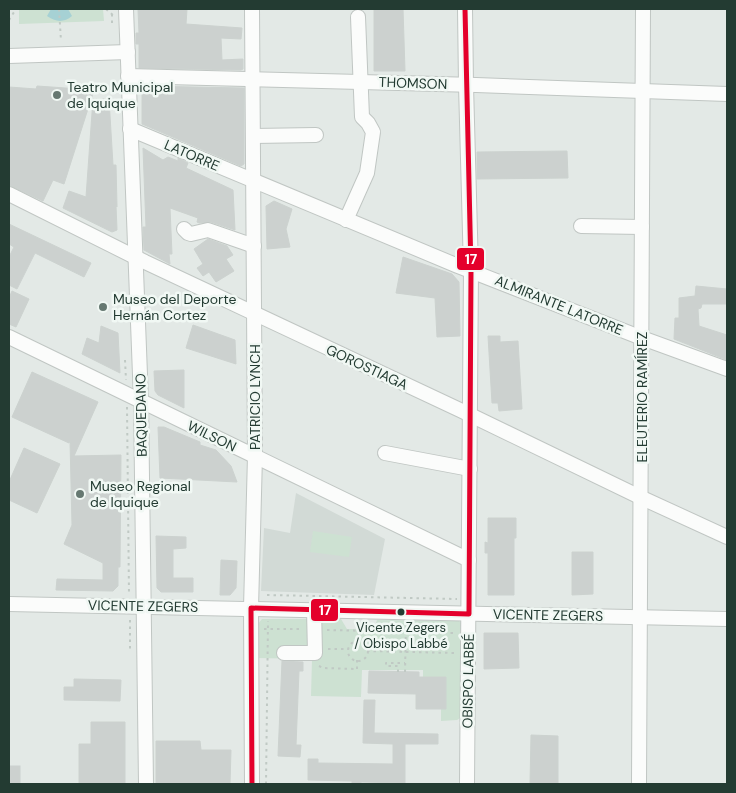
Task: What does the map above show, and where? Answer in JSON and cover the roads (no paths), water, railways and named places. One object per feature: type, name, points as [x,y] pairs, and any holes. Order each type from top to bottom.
[{"type":"street","name":"BAQUEDANO","points":[[126,9],[141,401],[136,606],[146,784]]},
{"type":"street","name":"PATRICIO LYNCH","points":[[252,9],[255,456],[251,602],[252,784]]},
{"type":"street","name":"OBISPO LABBÉ","points":[[466,9],[471,270],[467,784]]},
{"type":"street","name":"ELEUTERIO RAMÍREZ","points":[[639,784],[644,9]]},
{"type":"street","points":[[346,220],[367,173],[373,132],[362,117],[358,17]]},
{"type":"street","points":[[9,56],[128,52]]},
{"type":"street","name":"THOMSON","points":[[128,76],[727,94]]},
{"type":"street","name":"LATORRE","points":[[130,129],[254,182]]},
{"type":"street","points":[[253,136],[316,135]]},
{"type":"street","name":"ALMIRANTE LATORRE","points":[[254,182],[642,338],[727,369]]},
{"type":"street","name":"GOROSTIAGA","points":[[9,194],[254,314],[727,537]]},
{"type":"street","points":[[580,226],[642,227]]},
{"type":"street","points":[[184,229],[192,234],[208,230],[254,246]]},
{"type":"street","name":"WILSON","points":[[9,337],[469,560]]},
{"type":"street","points":[[386,453],[470,470]]},
{"type":"street","name":"VICENTE ZEGERS","points":[[9,604],[136,606],[251,602],[266,609],[727,618]]},
{"type":"street","points":[[284,653],[315,653],[314,610]]},
{"type":"water","points":[[51,9],[68,9],[72,16],[63,21],[53,20],[47,16]]},
{"type":"place","name":"Teatro Municipal de Iquique","points":[[57,95]]},
{"type":"place","name":"Museo del Deporte Hernán Cortez","points":[[103,307]]},
{"type":"place","name":"Museo Regional de Iquique","points":[[80,494]]},
{"type":"place","name":"Vicente Zegers / Obispo Labbé","points":[[401,612]]}]
